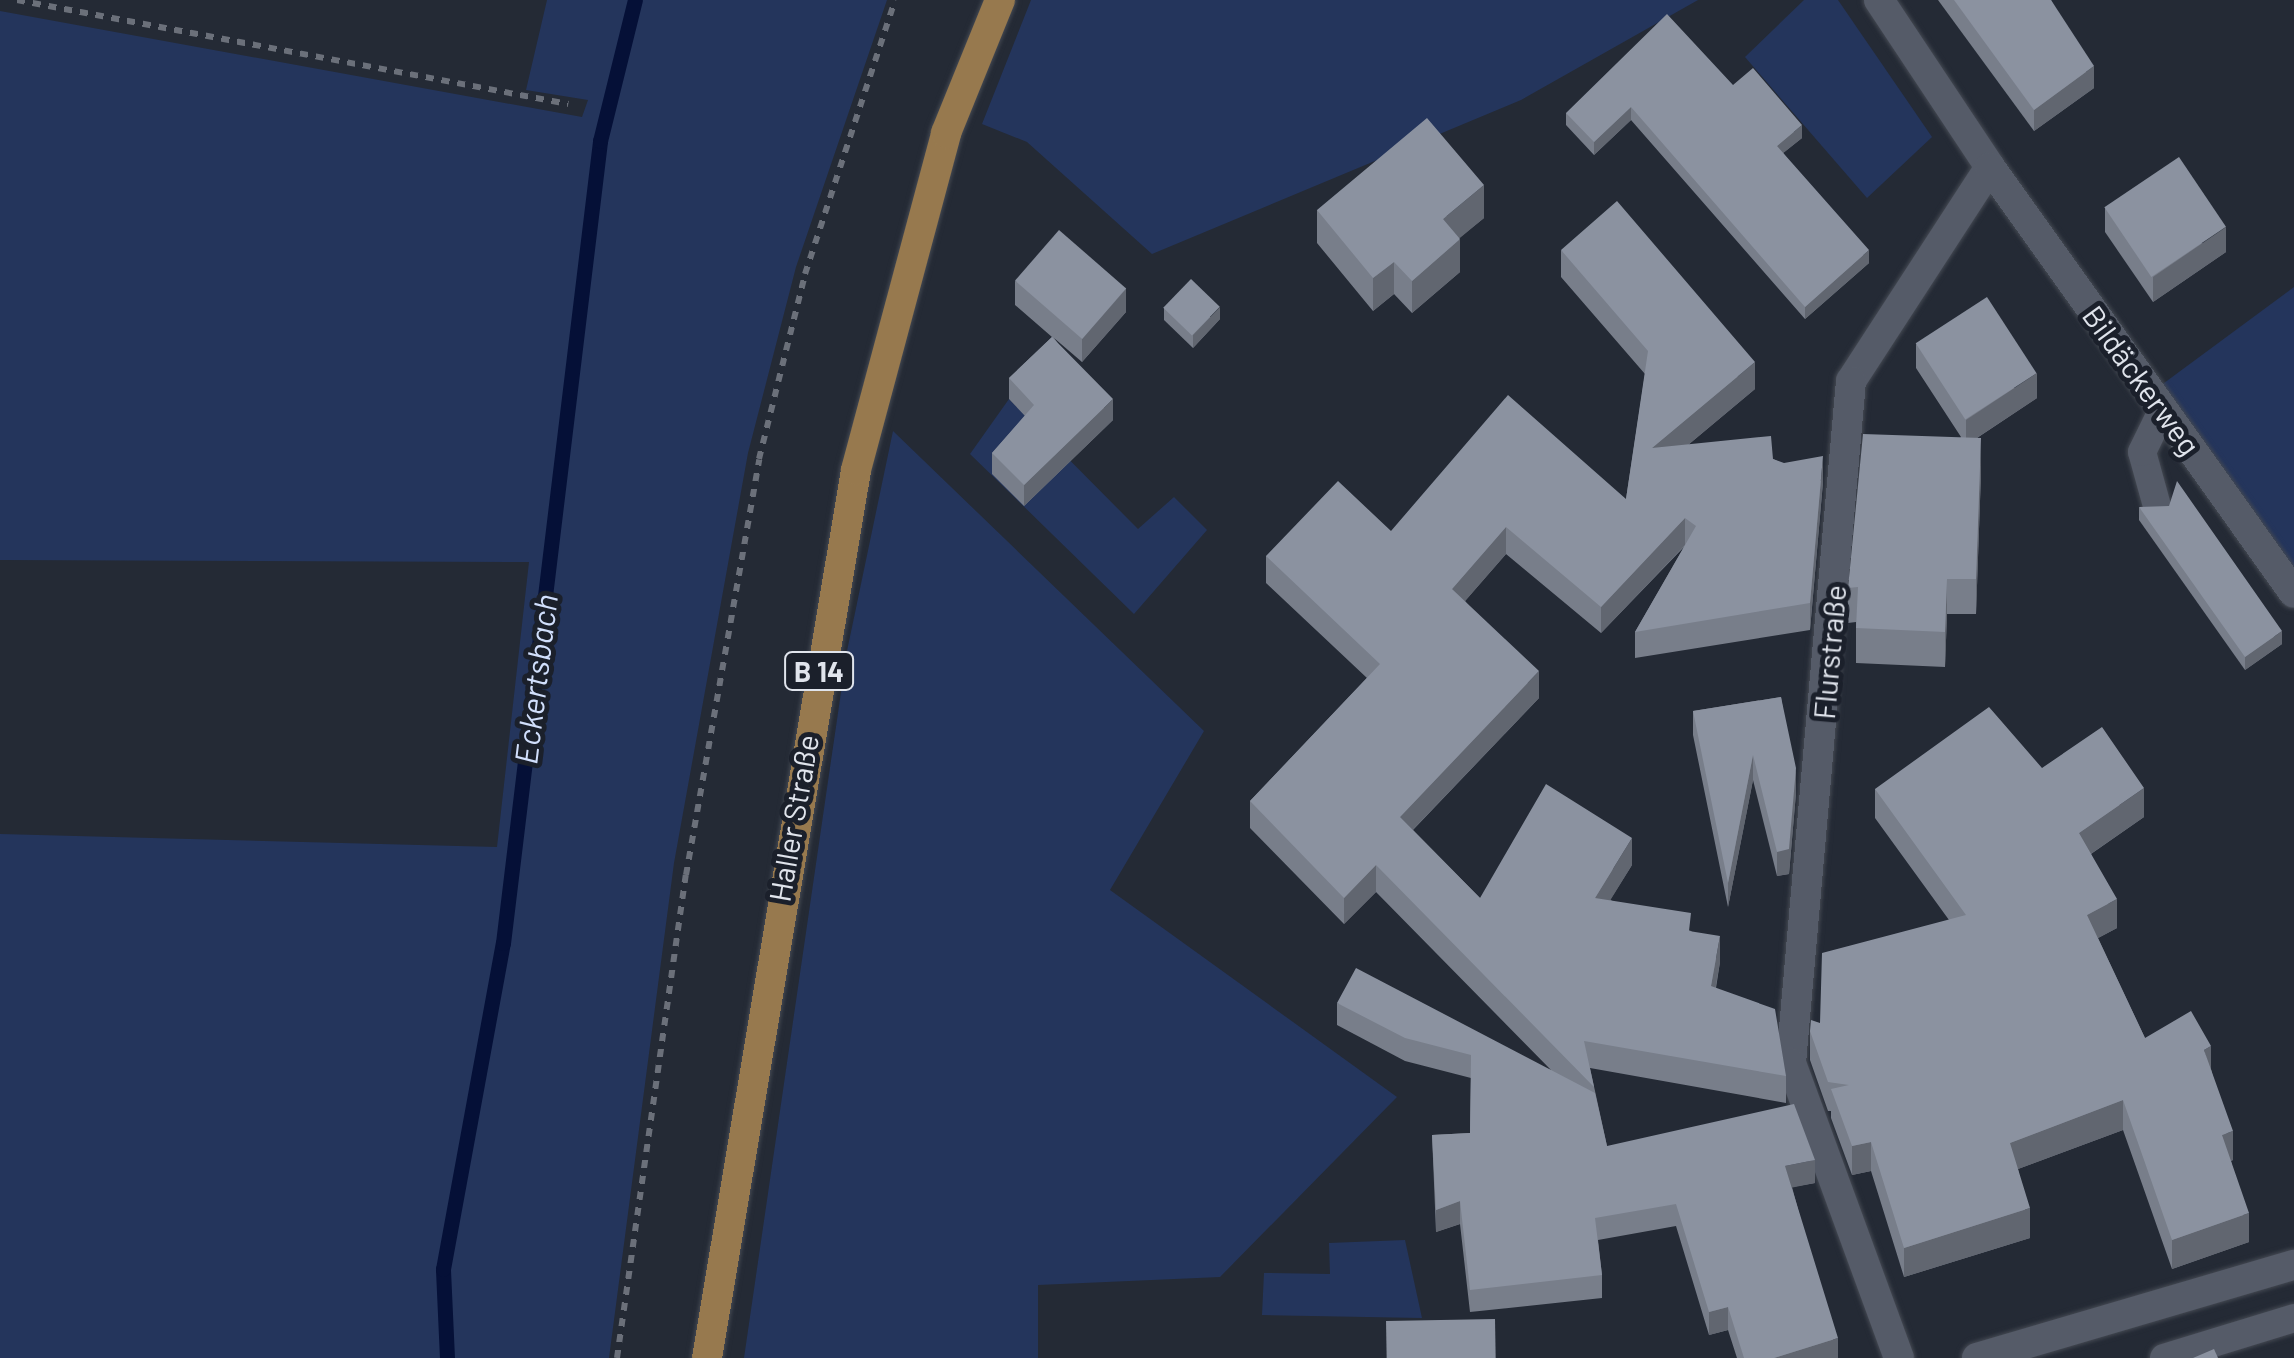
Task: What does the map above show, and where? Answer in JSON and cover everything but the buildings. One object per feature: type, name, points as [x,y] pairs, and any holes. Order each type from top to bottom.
[{"type":"main road","name":"Haller Straße","points":[[707,1358],[856,470],[946,133],[1000,0]]},
{"type":"street","points":[[1879,0],[1990,167]]},
{"type":"street","name":"Bildäckerweg","points":[[1990,167],[2294,593]]},
{"type":"street","name":"Flurstraße","points":[[1900,1358],[1791,1064],[1851,381],[1990,167]]},
{"type":"street","points":[[1976,1358],[2294,1266]]},
{"type":"lane","points":[[2157,506],[2142,452],[2163,409]]},
{"type":"lane","points":[[2164,1358],[2294,1318]]},
{"type":"path","points":[[18,0],[568,104]]},
{"type":"path","points":[[617,1358],[686,874],[759,460],[806,274],[895,0]]},
{"type":"shaded area","points":[[547,0],[887,0],[796,267],[748,453],[674,863],[609,1358],[0,1358],[0,834],[497,847],[529,562],[0,560],[0,11],[582,117],[588,100],[526,90]]},
{"type":"shaded area","points":[[1031,0],[1698,0],[1521,100],[1152,254],[1027,142],[982,124]]},
{"type":"shaded area","points":[[1804,0],[1838,0],[1932,137],[1867,198],[1745,57]]},
{"type":"shaded area","points":[[2294,287],[2294,568],[2160,386]]},
{"type":"shaded area","points":[[1009,399],[1138,529],[1174,497],[1207,530],[1134,614],[970,454]]},
{"type":"shaded area","points":[[893,431],[1204,731],[1110,890],[1397,1097],[1220,1277],[1038,1285],[1038,1358],[744,1358],[847,651]]},
{"type":"shaded area","points":[[1405,1240],[1422,1318],[1262,1315],[1264,1273],[1330,1274],[1329,1243]]},
{"type":"waterway","name":"Eckertsbach","points":[[447,1358],[443,1269],[503,943],[600,141],[635,0]]}]
